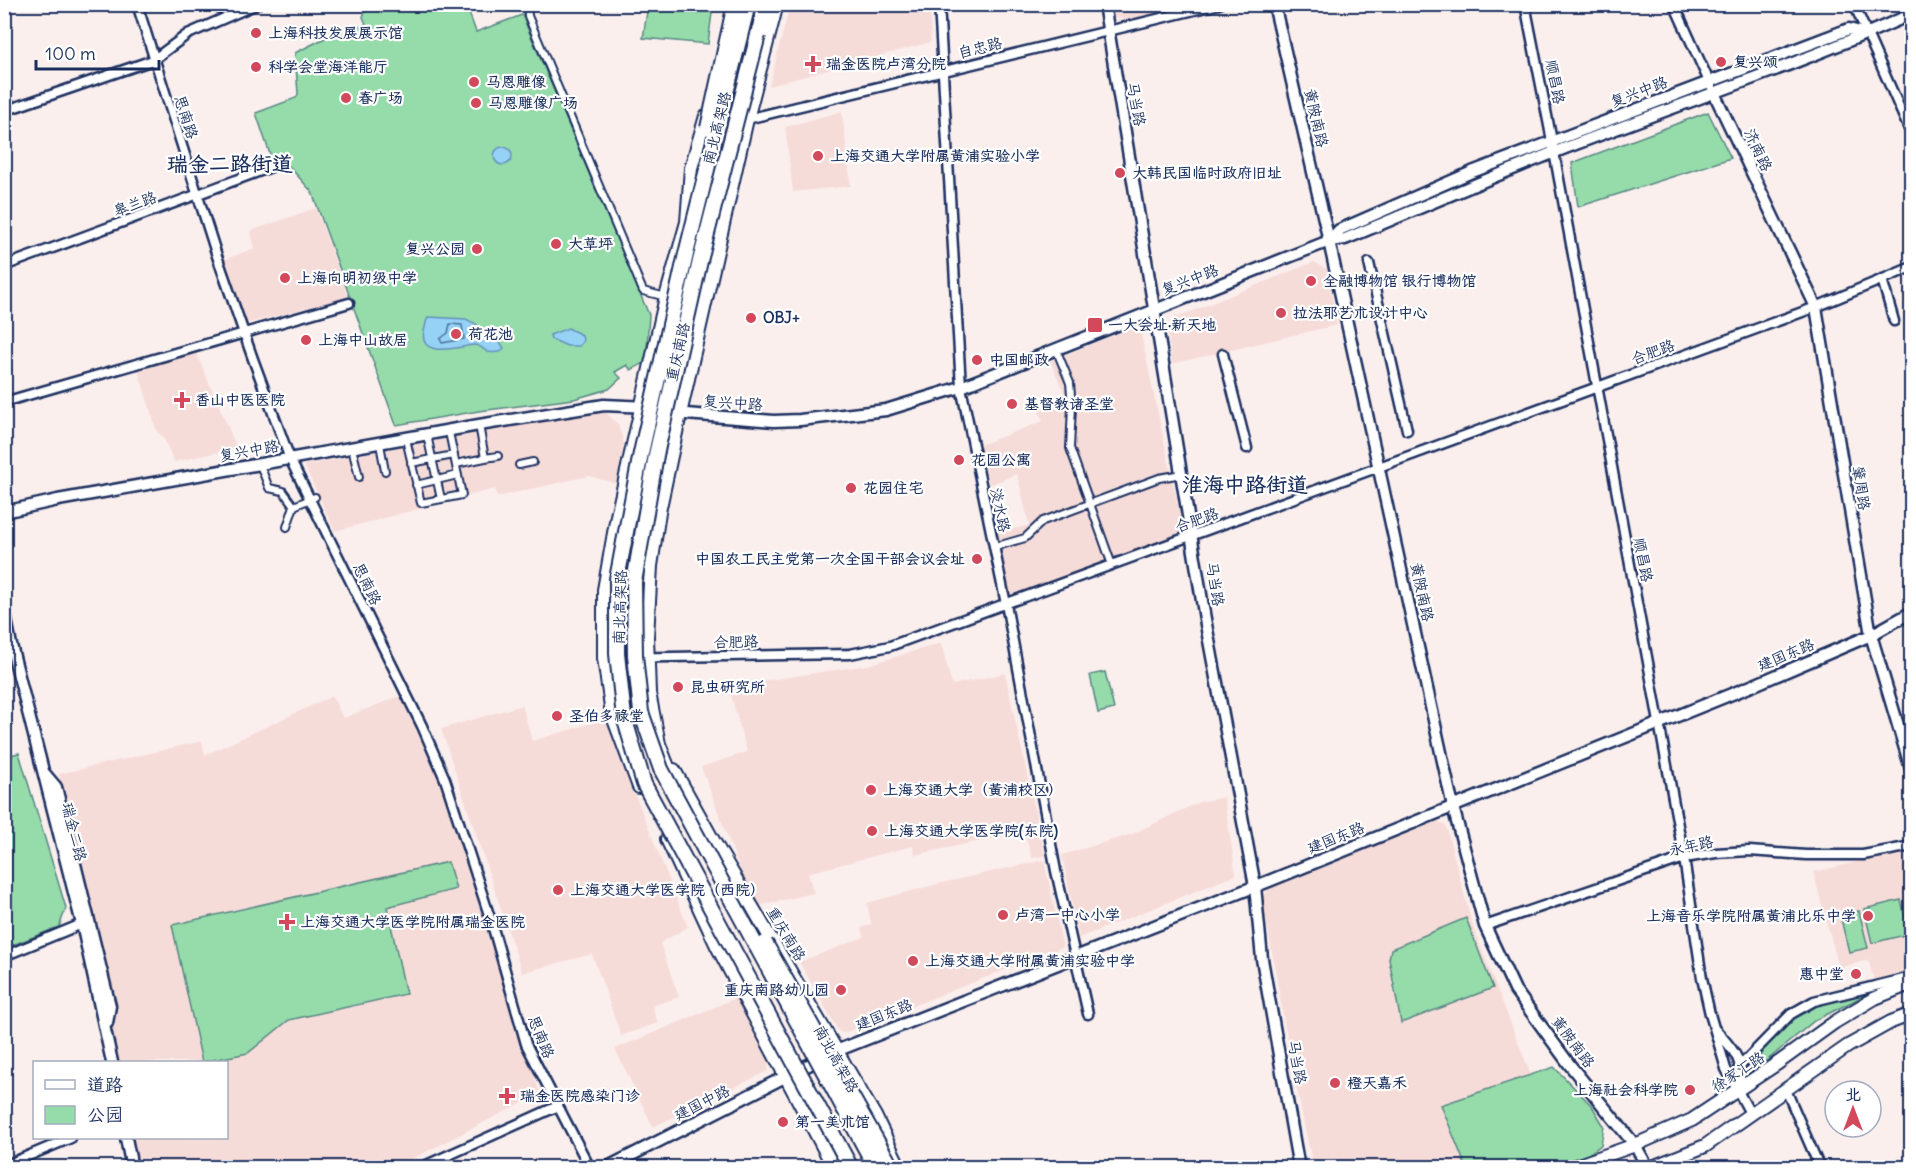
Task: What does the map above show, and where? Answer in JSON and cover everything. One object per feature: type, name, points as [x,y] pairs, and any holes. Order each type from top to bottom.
[{"type":"highway","points":[[690,222],[735,4]]},
{"type":"highway","name":"南北高架路","points":[[746,4],[690,222],[641,453],[617,579],[617,654],[624,717],[644,784],[849,1167]]},
{"type":"highway","name":"南北高架路","points":[[765,8],[700,261],[656,455],[634,582],[635,655],[641,712],[662,769],[876,1167]]},
{"type":"highway","points":[[712,864],[754,924],[892,1167]]},
{"type":"highway","points":[[715,917],[734,966],[842,1167]]},
{"type":"main road","name":"重庆南路","points":[[690,222],[691,168],[735,4]]},
{"type":"main road","name":"重庆南路","points":[[746,4],[690,222],[666,297],[647,374],[643,406],[617,516],[604,590],[604,658],[612,714],[636,780],[671,847],[688,873],[792,1074],[834,1167]]},
{"type":"main road","name":"重庆南路","points":[[777,4],[747,119],[659,512],[651,566],[648,657],[652,713],[673,768],[830,1054],[884,1167]]},
{"type":"main road","points":[[696,154],[710,142]]},
{"type":"main road","name":"徐家汇路","points":[[1570,1167],[1635,1145],[1692,1120],[1739,1090],[1834,1022],[1875,998],[1911,983]]},
{"type":"main road","points":[[1649,1167],[1705,1146],[1848,1046],[1891,1022],[1911,1014]]},
{"type":"main road","name":"重庆南路","points":[[830,1054],[874,1116],[900,1167]]},
{"type":"main road","name":"重庆南路","points":[[792,1074],[849,1167]]},
{"type":"street","name":"思南路","points":[[137,4],[197,195],[290,459],[313,497],[423,726],[446,779],[526,1044],[590,1167]]},
{"type":"street","points":[[4,111],[153,60],[188,34],[257,4]]},
{"type":"street","points":[[527,4],[528,16],[643,291],[666,297]]},
{"type":"street","name":"淡水路","points":[[939,4],[961,387],[1006,604],[1056,871],[1088,1014]]},
{"type":"street","name":"马当路","points":[[1104,4],[1192,536],[1255,886],[1262,959],[1299,1167]]},
{"type":"street","name":"自忠路","points":[[747,119],[1219,4]]},
{"type":"street","name":"黄陂南路","points":[[1274,4],[1329,241],[1453,807],[1485,926],[1515,990],[1569,1064],[1635,1145],[1649,1167]]},
{"type":"street","name":"顺昌路","points":[[1525,4],[1684,858],[1702,978],[1726,1069],[1751,1115]]},
{"type":"street","name":"济南路","points":[[1674,4],[1816,307]]},
{"type":"street","points":[[1854,4],[1911,136]]},
{"type":"street","name":"复兴中路","points":[[4,512],[58,500],[604,405],[643,406],[680,414],[774,421],[886,410],[961,387],[1329,241],[1345,239],[1554,152],[1867,34],[1911,14]]},
{"type":"street","name":"复兴中路","points":[[1329,241],[1339,230],[1363,219],[1472,172],[1552,141],[1849,29],[1867,34]]},
{"type":"street","name":"皋兰路","points":[[4,266],[273,166]]},
{"type":"street","points":[[1369,263],[1407,430]]},
{"type":"street","points":[[1816,307],[1911,267]]},
{"type":"street","points":[[1882,279],[1894,321]]},
{"type":"street","points":[[4,402],[349,303]]},
{"type":"street","name":"合肥路","points":[[604,658],[863,653],[890,646],[1816,307]]},
{"type":"street","name":"肇周路","points":[[1816,307],[1871,635],[1909,755],[1911,772]]},
{"type":"street","points":[[1056,349],[1070,383],[1072,407],[1070,448],[1112,565]]},
{"type":"street","points":[[1223,354],[1247,448]]},
{"type":"street","points":[[479,425],[485,458]]},
{"type":"street","points":[[406,439],[421,503],[462,495],[449,432]]},
{"type":"street","points":[[427,435],[441,499]]},
{"type":"street","points":[[380,444],[386,471]]},
{"type":"street","points":[[352,448],[359,477]]},
{"type":"street","points":[[411,464],[454,455]]},
{"type":"street","points":[[456,464],[498,456]]},
{"type":"street","points":[[519,465],[533,462]]},
{"type":"street","points":[[260,465],[269,488],[284,491],[294,506]]},
{"type":"street","points":[[994,547],[1025,538],[1043,522],[1091,503],[1159,478],[1182,474]]},
{"type":"street","points":[[416,484],[458,475]]},
{"type":"street","points":[[287,527],[294,506],[313,497]]},
{"type":"street","name":"瑞金二路","points":[[4,609],[11,645],[82,924],[112,1061]]},
{"type":"street","name":"建国东路","points":[[811,1065],[830,1054],[1659,723],[1871,635],[1911,612]]},
{"type":"street","points":[[44,772],[56,787],[110,1006],[106,1029]]},
{"type":"street","name":"永年路","points":[[1485,926],[1684,858],[1749,851],[1806,855],[1863,855],[1911,846]]},
{"type":"street","points":[[4,956],[82,924]]},
{"type":"street","points":[[1740,1066],[1791,1014],[1814,1001],[1911,977]]},
{"type":"street","points":[[1714,1029],[1735,1052],[1742,1071],[1739,1090]]},
{"type":"street","name":"建国中路","points":[[606,1167],[811,1065]]},
{"type":"street","points":[[1786,1090],[1820,1167]]},
{"type":"street","points":[[420,1167],[558,1106]]},
{"type":"street","points":[[4,1166],[66,1139]]},
{"type":"street","points":[[126,1139],[132,1167]]},
{"type":"shaded area","points":[[1111,4],[1197,5],[1128,20],[1113,17]]},
{"type":"shaded area","name":"瑞金医院卢湾分院","points":[[790,5],[930,5],[931,42],[769,86]]},
{"type":"shaded area","name":"上海交通大学附属黄浦实验小学","points":[[842,111],[851,186],[793,192],[785,127]]},
{"type":"shaded area","name":"上海向明初级中学","points":[[316,208],[348,297],[245,324],[223,260],[255,248],[250,231]]},
{"type":"shaded area","points":[[1314,262],[1327,269],[1337,325],[1172,364],[1168,335],[1175,318]]},
{"type":"shaded area","points":[[1139,325],[1184,533],[1010,596],[998,533],[1029,525],[1017,474],[989,485],[980,445],[1043,421],[1038,410],[1067,399],[1050,361]]},
{"type":"shaded area","name":"香山中医医院","points":[[195,350],[237,448],[174,462],[163,437],[157,432],[137,367]]},
{"type":"shaded area","points":[[605,412],[618,424],[624,443],[616,484],[589,476],[497,497],[495,489],[335,531],[304,465],[460,435]]},
{"type":"shaded area","name":"上海交通大学（黄浦校区）","points":[[941,643],[952,685],[1005,673],[1045,856],[1032,858],[1024,832],[915,855],[913,846],[808,873],[814,893],[754,907],[701,767],[747,752],[728,686],[868,665]]},
{"type":"shaded area","name":"上海交通大学医学院附属瑞金医院","points":[[332,696],[343,718],[400,696],[440,781],[540,1094],[396,1167],[139,1167],[133,1139],[228,1139],[228,1061],[118,1061],[59,774],[202,741],[205,755]]},
{"type":"shaded area","points":[[522,705],[532,741],[605,719],[688,927],[660,943],[679,997],[652,1006],[658,1023],[621,1036],[592,954],[522,973],[441,729]]},
{"type":"shaded area","points":[[1224,797],[1236,875],[1079,938],[1062,855],[1132,834],[1199,802]]},
{"type":"shaded area","points":[[1435,819],[1446,826],[1473,927],[1531,1075],[1441,1105],[1466,1167],[1313,1167],[1293,1072],[1263,901],[1269,885]]},
{"type":"shaded area","name":"上海音乐学院附属黄浦比乐中学","points":[[1911,850],[1911,970],[1874,980],[1868,960],[1839,968],[1813,872]]},
{"type":"shaded area","points":[[1044,860],[1063,947],[844,1033],[839,1032],[799,962],[864,937],[861,928],[871,924],[867,903],[937,884]]},
{"type":"shaded area","points":[[736,998],[769,1060],[768,1071],[653,1127],[615,1049]]},
{"type":"green space","name":"复兴公园","points":[[367,5],[480,5],[468,10],[476,32],[522,15],[649,315],[646,362],[631,370],[627,365],[615,372],[621,378],[609,389],[574,399],[479,411],[396,425],[312,192],[287,164],[275,169],[256,113],[296,98],[298,94],[295,53],[337,32],[341,35],[366,24],[363,17]]},
{"type":"green space","points":[[648,5],[713,5],[708,44],[643,38]]},
{"type":"green space","points":[[1708,112],[1731,158],[1578,207],[1572,163]]},
{"type":"green space","points":[[1105,672],[1114,709],[1098,713],[1090,675]]},
{"type":"green space","points":[[19,753],[66,908],[59,927],[5,948],[5,756]]},
{"type":"green space","points":[[448,862],[456,889],[387,907],[406,994],[289,1020],[248,1053],[207,1061],[202,1061],[172,925]]},
{"type":"green space","points":[[1901,900],[1909,934],[1872,943],[1864,909]]},
{"type":"green space","points":[[1859,911],[1868,948],[1849,952],[1840,915]]},
{"type":"green space","points":[[1466,918],[1493,988],[1401,1023],[1389,959],[1391,949]]},
{"type":"green space","points":[[1875,990],[1814,1021],[1764,1063],[1758,1060],[1768,1043],[1782,1027],[1806,1009],[1829,999]]},
{"type":"green space","points":[[1554,1067],[1592,1106],[1604,1126],[1601,1145],[1587,1155],[1549,1167],[1466,1167],[1441,1105]]},
{"type":"water","points":[[503,147],[509,150],[512,156],[509,162],[503,165],[497,162],[494,156],[497,150]]},
{"type":"water","name":"荷花池","points":[[428,317],[466,319],[476,324],[485,333],[498,339],[504,348],[500,352],[488,352],[474,345],[450,349],[433,348],[424,340]]},
{"type":"water","name":"荷花池","points":[[568,328],[582,335],[583,341],[579,346],[567,346],[551,339],[550,335]]},
{"type":"place","name":"上海科技发展展示馆","points":[[256,33]]},
{"type":"place","name":"复兴颂","points":[[1721,62]]},
{"type":"place","name":"瑞金医院卢湾分院","points":[[813,64]]},
{"type":"place","name":"科学会堂海洋能厅","points":[[256,67]]},
{"type":"place","name":"马恩雕像","points":[[474,82]]},
{"type":"place","name":"春广场","points":[[346,98]]},
{"type":"place","name":"马恩雕像广场","points":[[476,103]]},
{"type":"place","name":"上海交通大学附属黄浦实验小学","points":[[818,156]]},
{"type":"place","name":"大韩民国临时政府旧址","points":[[1120,173]]},
{"type":"place","name":"大草坪","points":[[556,244]]},
{"type":"place","name":"复兴公园","points":[[477,249]]},
{"type":"place","name":"上海向明初级中学","points":[[285,278]]},
{"type":"place","name":"全融博物馆 银行博物馆","points":[[1311,281]]},
{"type":"place","name":"拉法耶艺术设计中心","points":[[1281,313]]},
{"type":"place","name":"OBJ+","points":[[751,318]]},
{"type":"place","name":"一大会址·新天地","points":[[1095,325]]},
{"type":"place","name":"荷花池","points":[[456,334]]},
{"type":"place","name":"上海中山故居","points":[[306,340]]},
{"type":"place","name":"中国邮政","points":[[977,360]]},
{"type":"place","name":"香山中医医院","points":[[182,400]]},
{"type":"place","name":"基督教诸圣堂","points":[[1012,404]]},
{"type":"place","name":"花园公寓","points":[[959,460]]},
{"type":"place","name":"花园住宅","points":[[851,488]]},
{"type":"place","name":"中国农工民主党第一次全国干部会议会址","points":[[977,559]]},
{"type":"place","name":"昆虫研究所","points":[[678,687]]},
{"type":"place","name":"圣伯多禄堂","points":[[557,716]]},
{"type":"place","name":"上海交通大学（黄浦校区）","points":[[871,790]]},
{"type":"place","name":"上海交通大学医学院(东院)","points":[[872,831]]},
{"type":"place","name":"上海交通大学医学院（西院）","points":[[558,890]]},
{"type":"place","name":"卢湾一中心小学","points":[[1003,915]]},
{"type":"place","name":"上海音乐学院附属黄浦比乐中学","points":[[1868,916]]},
{"type":"place","name":"上海交通大学医学院附属瑞金医院","points":[[287,922]]},
{"type":"place","name":"上海交通大学附属黄浦实验中学","points":[[913,961]]},
{"type":"place","name":"惠中堂","points":[[1856,974]]},
{"type":"place","name":"重庆南路幼儿园","points":[[841,990]]},
{"type":"place","name":"橙天嘉禾","points":[[1335,1083]]},
{"type":"place","name":"上海社会科学院","points":[[1690,1090]]},
{"type":"place","name":"瑞金医院感染门诊","points":[[507,1096]]},
{"type":"place","name":"第一美术馆","points":[[783,1122]]},
{"type":"district","name":"瑞金二路街道","points":[[230,164]]},
{"type":"district","name":"淮海中路街道","points":[[1245,485]]}]
